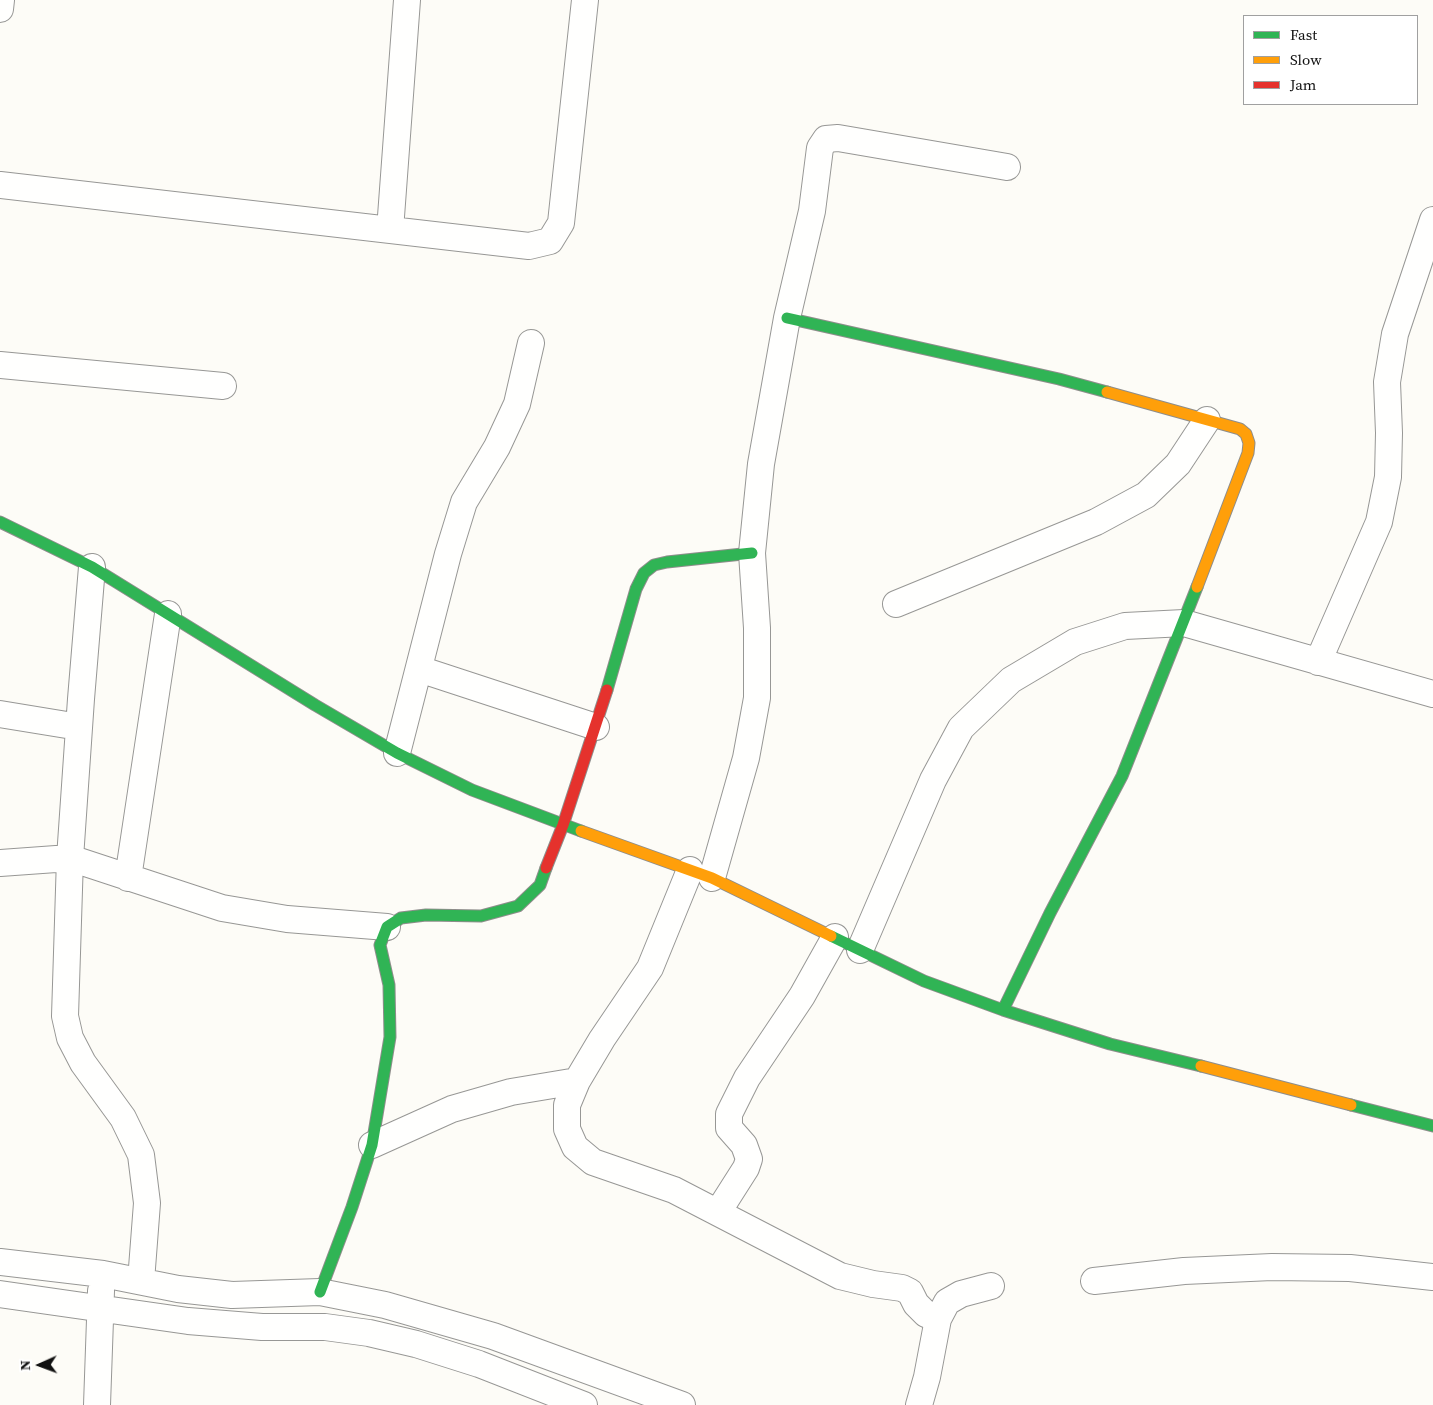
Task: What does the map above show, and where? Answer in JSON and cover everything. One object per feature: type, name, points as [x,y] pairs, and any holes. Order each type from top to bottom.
[{"type":"street","points":[[0,9],[1,0]]},
{"type":"street","points":[[390,230],[407,0]]},
{"type":"street","points":[[0,186],[529,246],[550,241],[561,223],[585,0]]},
{"type":"street","points":[[938,1319],[926,1314],[916,1304],[910,1292],[902,1288],[873,1284],[840,1276],[674,1190],[593,1162],[575,1147],[567,1129],[567,1105],[577,1081],[602,1039],[650,968],[701,874],[746,758],[757,698],[757,628],[752,553],[761,464],[788,318],[812,211],[820,148],[826,139],[838,138],[1007,167]]},
{"type":"street","points":[[1318,662],[1380,522],[1388,477],[1387,382],[1395,334],[1433,220]]},
{"type":"street","points":[[788,318],[1059,379],[1240,429],[1246,434],[1249,443],[1248,453],[1184,624],[1122,776],[1050,913],[1004,1010]]},
{"type":"street","points":[[397,753],[448,554],[464,502],[498,447],[517,404],[531,343]]},
{"type":"street","points":[[0,365],[223,386]]},
{"type":"street","points":[[896,604],[1096,522],[1146,495],[1178,464],[1207,420]]},
{"type":"street","points":[[0,522],[92,566],[315,705],[397,753],[472,790],[563,825],[701,874],[924,980],[1004,1010],[1110,1044],[1245,1076],[1433,1126]]},
{"type":"street","points":[[320,1292],[352,1207],[372,1144],[390,1037],[389,985],[380,944],[387,927],[401,918],[426,915],[481,916],[518,906],[540,885],[563,825],[596,727],[636,589],[644,573],[654,565],[667,562],[752,553]]},
{"type":"street","points":[[92,566],[70,858],[65,1016],[70,1038],[83,1063],[123,1118],[140,1155],[147,1203],[141,1281]]},
{"type":"street","points":[[128,878],[168,614]]},
{"type":"street","points":[[860,950],[933,780],[961,728],[1011,680],[1075,642],[1125,626],[1184,624],[1433,694]]},
{"type":"street","points":[[419,669],[596,727]]},
{"type":"street","points":[[0,714],[79,727]]},
{"type":"street","points":[[0,863],[70,858],[222,908],[287,919],[387,927]]},
{"type":"street","points":[[718,1212],[746,1168],[749,1159],[744,1146],[729,1128],[729,1114],[747,1078],[802,996],[835,937]]},
{"type":"street","points":[[372,1144],[452,1109],[510,1092],[577,1081]]},
{"type":"street","points":[[0,1262],[102,1291],[188,1321],[262,1327],[324,1327],[416,1344],[479,1364],[584,1405]]},
{"type":"street","points":[[1094,1281],[1184,1270],[1272,1268],[1350,1268],[1433,1277]]},
{"type":"street","points":[[0,1294],[102,1291],[141,1281],[178,1289],[232,1295],[320,1292],[385,1304],[492,1336],[682,1405]]},
{"type":"street","points":[[920,1405],[938,1319],[947,1302],[961,1294],[991,1286]]},
{"type":"street","points":[[97,1405],[102,1291]]},
{"type":"traffic: fast","points":[[787,318],[1059,379],[1107,392]]},
{"type":"traffic: fast","points":[[0,522],[92,567],[315,705],[397,753],[472,790],[581,831]]},
{"type":"traffic: fast","points":[[607,690],[636,589],[644,573],[654,565],[667,562],[752,553]]},
{"type":"traffic: fast","points":[[1003,1010],[1050,913],[1122,776],[1197,587]]},
{"type":"traffic: fast","points":[[320,1292],[352,1207],[372,1145],[390,1037],[389,985],[380,945],[387,927],[401,918],[426,915],[481,916],[518,906],[540,885],[546,868]]},
{"type":"traffic: fast","points":[[831,936],[924,981],[1003,1010],[1110,1044],[1201,1066]]},
{"type":"traffic: fast","points":[[1351,1105],[1433,1126]]},
{"type":"traffic: slow","points":[[1107,392],[1240,429],[1246,434],[1249,443],[1248,453],[1197,587]]},
{"type":"traffic: slow","points":[[581,831],[712,878],[831,936]]},
{"type":"traffic: slow","points":[[1201,1066],[1351,1105]]},
{"type":"traffic: jam","points":[[546,868],[563,825],[607,690]]}]
